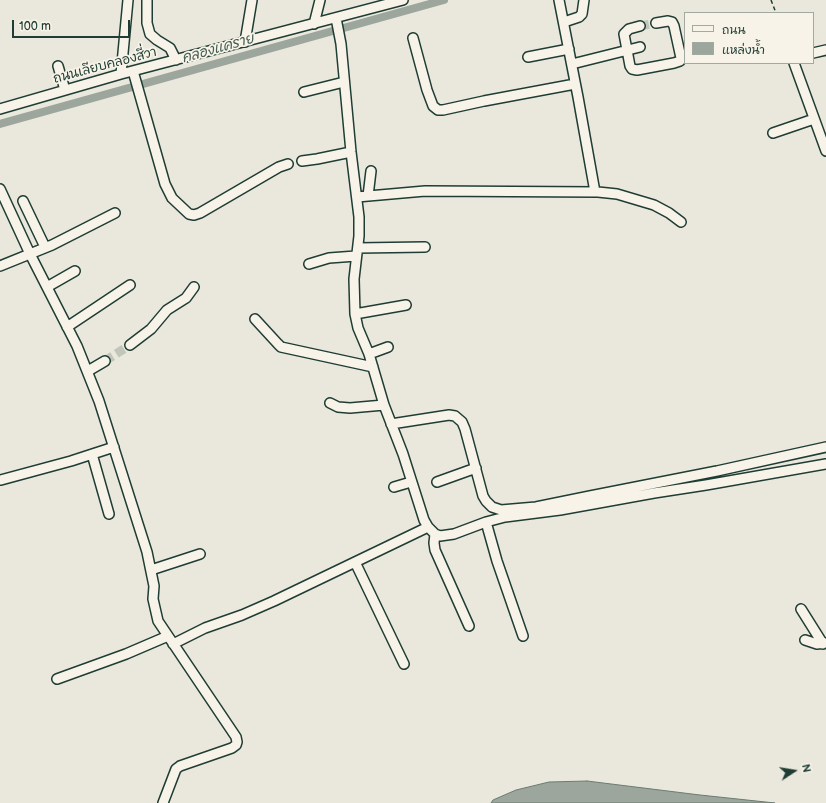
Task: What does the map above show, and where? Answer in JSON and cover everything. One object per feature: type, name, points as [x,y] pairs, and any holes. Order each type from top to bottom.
[{"type":"street","points":[[121,74],[128,0]]},
{"type":"street","points":[[147,0],[147,23],[150,34],[170,48],[176,60]]},
{"type":"street","points":[[245,42],[252,0]]},
{"type":"street","points":[[314,24],[320,0]]},
{"type":"street","name":"ถนนเลียบคลองสี่วา","points":[[0,109],[121,74],[134,74],[176,60],[314,24],[337,22],[403,0]]},
{"type":"street","points":[[559,0],[576,84],[595,192]]},
{"type":"street","points":[[564,22],[579,17],[582,14],[584,0]]},
{"type":"street","points":[[640,26],[629,29],[624,34],[630,66],[632,69],[637,70],[680,60],[682,58],[672,22],[668,21],[656,23]]},
{"type":"street","points":[[337,22],[341,44],[351,152],[357,197],[359,236],[354,296],[355,314],[358,328],[369,354],[384,405],[403,454],[411,482],[428,527],[435,534],[440,536],[454,534],[486,522],[505,518],[560,510],[826,464]]},
{"type":"street","points":[[413,38],[427,90],[433,106],[438,110],[576,84]]},
{"type":"street","points":[[572,64],[640,47]]},
{"type":"street","points":[[528,57],[569,49]]},
{"type":"street","points":[[814,53],[826,50]]},
{"type":"street","points":[[794,64],[826,151]]},
{"type":"street","points":[[58,66],[65,90]]},
{"type":"street","points":[[134,74],[165,184],[172,198],[189,214],[194,215],[200,213],[288,164]]},
{"type":"street","points":[[304,92],[344,82]]},
{"type":"street","points":[[773,133],[814,119]]},
{"type":"street","points":[[302,161],[351,152]]},
{"type":"street","points":[[368,196],[371,171]]},
{"type":"street","points":[[0,189],[30,254],[88,371],[99,401],[151,570],[154,586],[153,599],[158,621],[236,737],[236,745],[232,748],[180,766],[176,769],[163,803]]},
{"type":"street","points":[[357,197],[425,191],[595,192],[617,194],[654,206],[662,209],[681,222]]},
{"type":"street","points":[[23,201],[45,248]]},
{"type":"street","points":[[0,266],[45,248],[115,213]]},
{"type":"street","points":[[309,264],[357,252],[425,246]]},
{"type":"street","points":[[47,287],[75,271]]},
{"type":"street","points":[[67,327],[130,285]]},
{"type":"street","points":[[130,345],[151,329],[167,310],[186,298],[194,287]]},
{"type":"street","points":[[355,314],[406,305]]},
{"type":"street","points":[[255,319],[281,347],[373,367]]},
{"type":"street","points":[[369,354],[388,347]]},
{"type":"street","points":[[88,371],[105,361]]},
{"type":"street","points":[[330,403],[338,407],[350,408],[384,405]]},
{"type":"street","points":[[391,424],[449,415],[455,416],[462,422],[465,429],[483,496],[492,507],[501,510],[536,507],[717,471],[826,447]]},
{"type":"street","points":[[1,480],[114,447]]},
{"type":"street","points":[[92,454],[109,514]]},
{"type":"street","points":[[437,482],[476,468]]},
{"type":"street","points":[[394,487],[411,482]]},
{"type":"street","points":[[486,522],[497,561],[523,636]]},
{"type":"street","points":[[58,679],[126,654],[242,615],[428,527]]},
{"type":"street","points":[[435,534],[435,550],[469,626]]},
{"type":"street","points":[[151,570],[200,554]]},
{"type":"street","points":[[355,562],[404,664]]},
{"type":"street","points":[[801,609],[824,644]]},
{"type":"street","points":[[805,640],[817,644],[824,644]]},
{"type":"path","points":[[771,0],[776,12]]},
{"type":"water","points":[[587,781],[775,803],[491,803],[493,800],[516,790],[549,782]]},
{"type":"waterway","name":"คลองเเคราย","points":[[0,124],[444,0]]},
{"type":"tunnel","points":[[640,26],[656,23]]},
{"type":"tunnel","points":[[105,361],[130,345]]}]
